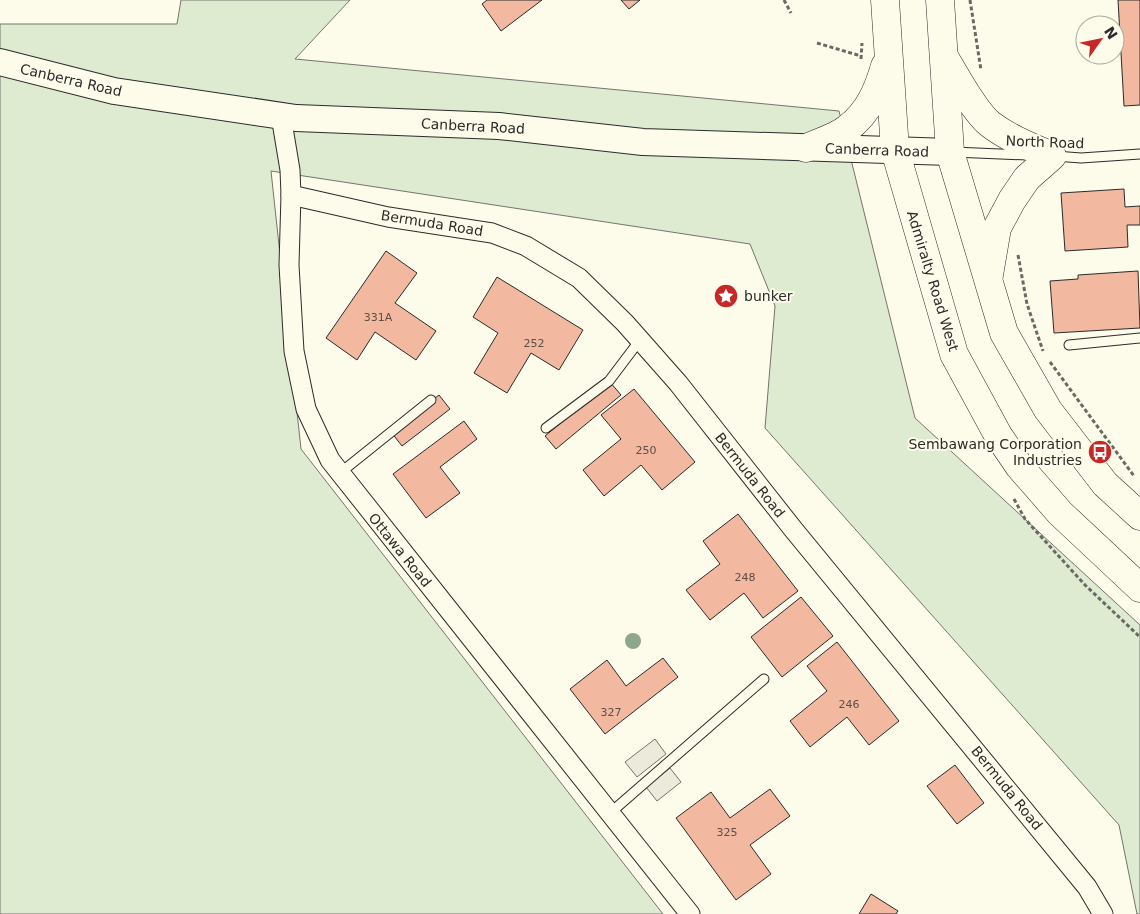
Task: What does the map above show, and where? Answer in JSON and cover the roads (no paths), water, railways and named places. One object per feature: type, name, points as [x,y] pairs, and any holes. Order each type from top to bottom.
[{"type":"main road","name":"Admiralty Road West","points":[[885,0],[895,150],[954,354],[994,427],[1019,466],[1060,513],[1140,588]]},
{"type":"main road","points":[[940,0],[942,54],[950,152],[1004,333],[1048,410],[1105,484],[1140,516]]},
{"type":"main road","points":[[942,54],[968,96],[989,123],[1019,141],[1052,156],[1027,178],[1012,200],[997,228],[988,281]]},
{"type":"main road","points":[[806,148],[848,128],[867,110],[877,92],[888,57]]},
{"type":"main road","name":"Canberra Road","points":[[0,62],[114,91],[296,118],[499,126],[643,142],[950,152]]},
{"type":"street","name":"Ottawa Road","points":[[281,116],[290,170],[289,265],[294,351],[306,409],[330,460],[690,914]]},
{"type":"street","name":"Bermuda Road","points":[[291,195],[388,217],[492,233],[526,246],[579,278],[626,323],[678,383],[792,529],[1087,886],[1103,914]]},
{"type":"lane","name":"North Road","points":[[950,152],[1081,158],[1140,154]]},
{"type":"lane","points":[[1069,345],[1140,338]]},
{"type":"lane","points":[[546,428],[609,381],[640,340]]},
{"type":"lane","points":[[340,473],[430,400]]},
{"type":"lane","points":[[609,814],[764,679]]},
{"type":"place","name":"bunker","points":[[726,296]]},
{"type":"place","name":"Sembawang Corporation Industries","points":[[1100,452]]}]
